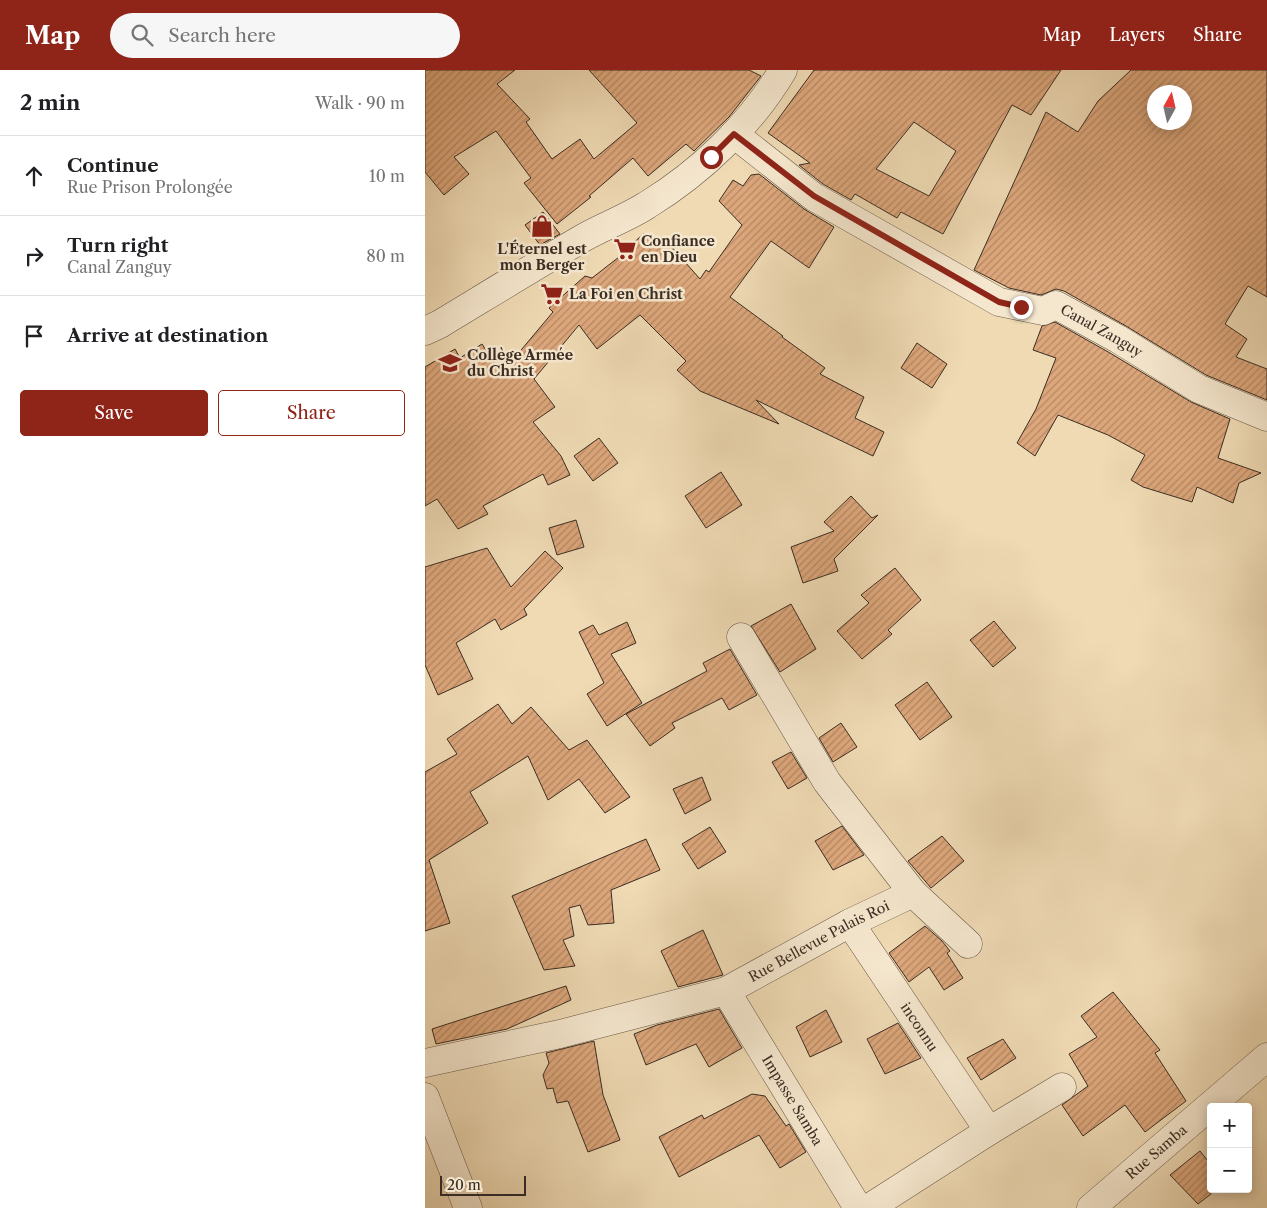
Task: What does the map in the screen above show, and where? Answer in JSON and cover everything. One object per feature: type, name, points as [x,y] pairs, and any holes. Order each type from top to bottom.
[{"type":"street","points":[[425,331],[449,319],[585,237],[647,205],[706,162],[734,134],[769,94],[783,70]]},
{"type":"street","name":"Canal Zanguy","points":[[734,134],[814,196],[999,302],[1043,311],[1056,305],[1118,339],[1199,389],[1267,417]]},
{"type":"street","points":[[741,637],[827,782],[913,893],[968,944]]},
{"type":"street","name":"Rue Bellevue Palais Roi","points":[[425,1063],[560,1034],[726,992],[850,923],[913,893]]},
{"type":"street","name":"inconnu","points":[[850,923],[989,1131]]},
{"type":"street","name":"Impasse Samba","points":[[726,992],[858,1208]]},
{"type":"street","name":"Rue Samba","points":[[1091,1208],[1267,1057]]},
{"type":"street","points":[[869,1208],[989,1131],[1063,1087]]},
{"type":"street","points":[[425,1097],[468,1208]]},
{"type":"building","points":[[425,70],[515,70],[497,84],[530,119],[526,122],[552,159],[580,139],[594,159],[637,123],[589,70],[749,70],[761,76],[729,117],[694,151],[686,144],[648,176],[633,158],[589,196],[591,197],[557,224],[524,183],[531,178],[496,131],[454,157],[469,174],[444,195],[425,172]]},
{"type":"building","points":[[814,70],[1061,70],[1031,115],[1012,105],[943,234],[901,212],[897,218],[855,194],[851,200],[823,184],[799,165],[810,163],[768,133]],"holes":[[[914,122],[956,151],[929,196],[876,169]]]},
{"type":"building","points":[[1131,70],[1267,70],[1267,297],[1248,286],[1225,324],[1247,339],[1236,357],[1267,369],[1267,400],[1206,375],[1064,291],[1056,289],[1041,295],[1009,288],[974,270],[1046,112],[1078,132],[1098,101]]},
{"type":"building","points":[[759,174],[804,209],[834,227],[809,268],[771,241],[730,297],[825,368],[820,374],[864,397],[855,418],[884,432],[873,456],[756,400],[779,424],[700,391],[677,370],[686,361],[640,315],[597,349],[579,325],[534,379],[555,407],[533,422],[561,456],[570,475],[548,485],[543,474],[483,506],[488,514],[458,529],[437,499],[425,506],[425,367],[455,349],[460,358],[482,344],[501,374],[553,312],[549,308],[585,276],[592,278],[619,257],[644,233],[655,243],[662,236],[700,279],[706,270],[709,272],[742,225],[719,201],[733,180],[743,186],[751,175]]},
{"type":"building","points":[[543,212],[560,234],[540,245],[525,225]]},
{"type":"building","points":[[1055,322],[1191,402],[1230,419],[1218,458],[1261,473],[1239,483],[1233,503],[1197,487],[1192,502],[1143,487],[1131,480],[1145,455],[1108,435],[1058,415],[1035,456],[1017,443],[1036,409],[1056,358],[1033,350],[1042,326]]},
{"type":"building","points":[[917,343],[947,364],[932,388],[901,368]]},
{"type":"building","points":[[599,438],[618,463],[593,481],[574,456]]},
{"type":"building","points":[[721,472],[742,505],[706,528],[685,496]]},
{"type":"building","points":[[851,496],[872,518],[878,515],[834,559],[838,571],[803,583],[791,547],[834,531],[824,522]]},
{"type":"building","points":[[576,520],[584,547],[557,555],[549,528]]},
{"type":"building","points":[[487,548],[511,587],[545,551],[563,568],[524,609],[527,615],[501,630],[495,619],[456,643],[473,679],[438,695],[425,665],[425,567]]},
{"type":"building","points":[[895,568],[921,600],[888,630],[892,634],[862,659],[837,631],[869,603],[861,595]]},
{"type":"building","points":[[791,604],[816,649],[780,672],[751,626]]},
{"type":"building","points":[[994,621],[1016,648],[993,667],[970,640]]},
{"type":"building","points":[[627,622],[636,643],[611,654],[642,703],[607,726],[587,694],[604,683],[579,632],[593,625],[599,635]]},
{"type":"building","points":[[730,649],[757,695],[729,710],[722,698],[672,723],[675,728],[650,746],[626,714],[707,671],[703,663]]},
{"type":"building","points":[[927,682],[952,717],[920,740],[895,705]]},
{"type":"building","points":[[498,704],[512,724],[531,707],[569,750],[587,740],[630,797],[605,813],[579,779],[548,800],[528,756],[470,792],[488,823],[429,860],[450,923],[425,931],[425,772],[457,754],[447,739]]},
{"type":"building","points":[[841,723],[857,747],[833,762],[819,738]]},
{"type":"building","points":[[791,752],[807,778],[788,789],[772,762]]},
{"type":"building","points":[[702,777],[711,800],[685,814],[673,789]]},
{"type":"building","points":[[842,826],[864,855],[833,870],[815,841]]},
{"type":"building","points":[[710,827],[726,852],[698,869],[682,844]]},
{"type":"building","points":[[942,836],[964,861],[931,888],[908,861]]},
{"type":"building","points":[[646,839],[660,870],[611,890],[614,923],[588,925],[580,905],[569,908],[574,936],[563,940],[575,966],[544,970],[512,896]]},
{"type":"building","points":[[925,926],[950,951],[947,953],[963,978],[944,990],[929,967],[909,982],[889,953]]},
{"type":"building","points":[[703,930],[723,975],[678,987],[661,951]]},
{"type":"building","points":[[566,986],[571,1000],[507,1029],[436,1044],[432,1029]]},
{"type":"building","points":[[1113,992],[1160,1050],[1155,1053],[1186,1101],[1145,1132],[1125,1105],[1083,1136],[1062,1105],[1088,1086],[1069,1054],[1097,1037],[1081,1016]]},
{"type":"building","points":[[719,1009],[742,1048],[709,1067],[696,1044],[646,1065],[634,1034],[657,1025]]},
{"type":"building","points":[[826,1010],[842,1042],[810,1057],[796,1027]]},
{"type":"building","points":[[898,1023],[921,1058],[885,1074],[867,1039]]},
{"type":"building","points":[[1003,1039],[1016,1058],[981,1080],[967,1058]]},
{"type":"building","points":[[594,1041],[603,1095],[620,1140],[588,1152],[568,1101],[557,1103],[553,1088],[547,1089],[543,1075],[549,1063],[546,1053]]},
{"type":"building","points":[[752,1094],[765,1096],[786,1126],[789,1124],[806,1152],[780,1168],[759,1135],[679,1177],[659,1137],[702,1115],[704,1119]]},
{"type":"building","points":[[1200,1151],[1207,1160],[1207,1193],[1211,1194],[1198,1204],[1170,1175]]},
{"type":"place","name":"L'Éternel est mon Berger","points":[[542,226]]},
{"type":"place","name":"Confiance en Dieu","points":[[625,249]]},
{"type":"place","name":"La Foi en Christ","points":[[552,294]]},
{"type":"place","name":"Collège Armée du Christ","points":[[450,363]]},
{"type":"route","points":[[711,157],[734,134],[814,196],[999,302],[1021,307]]}]
